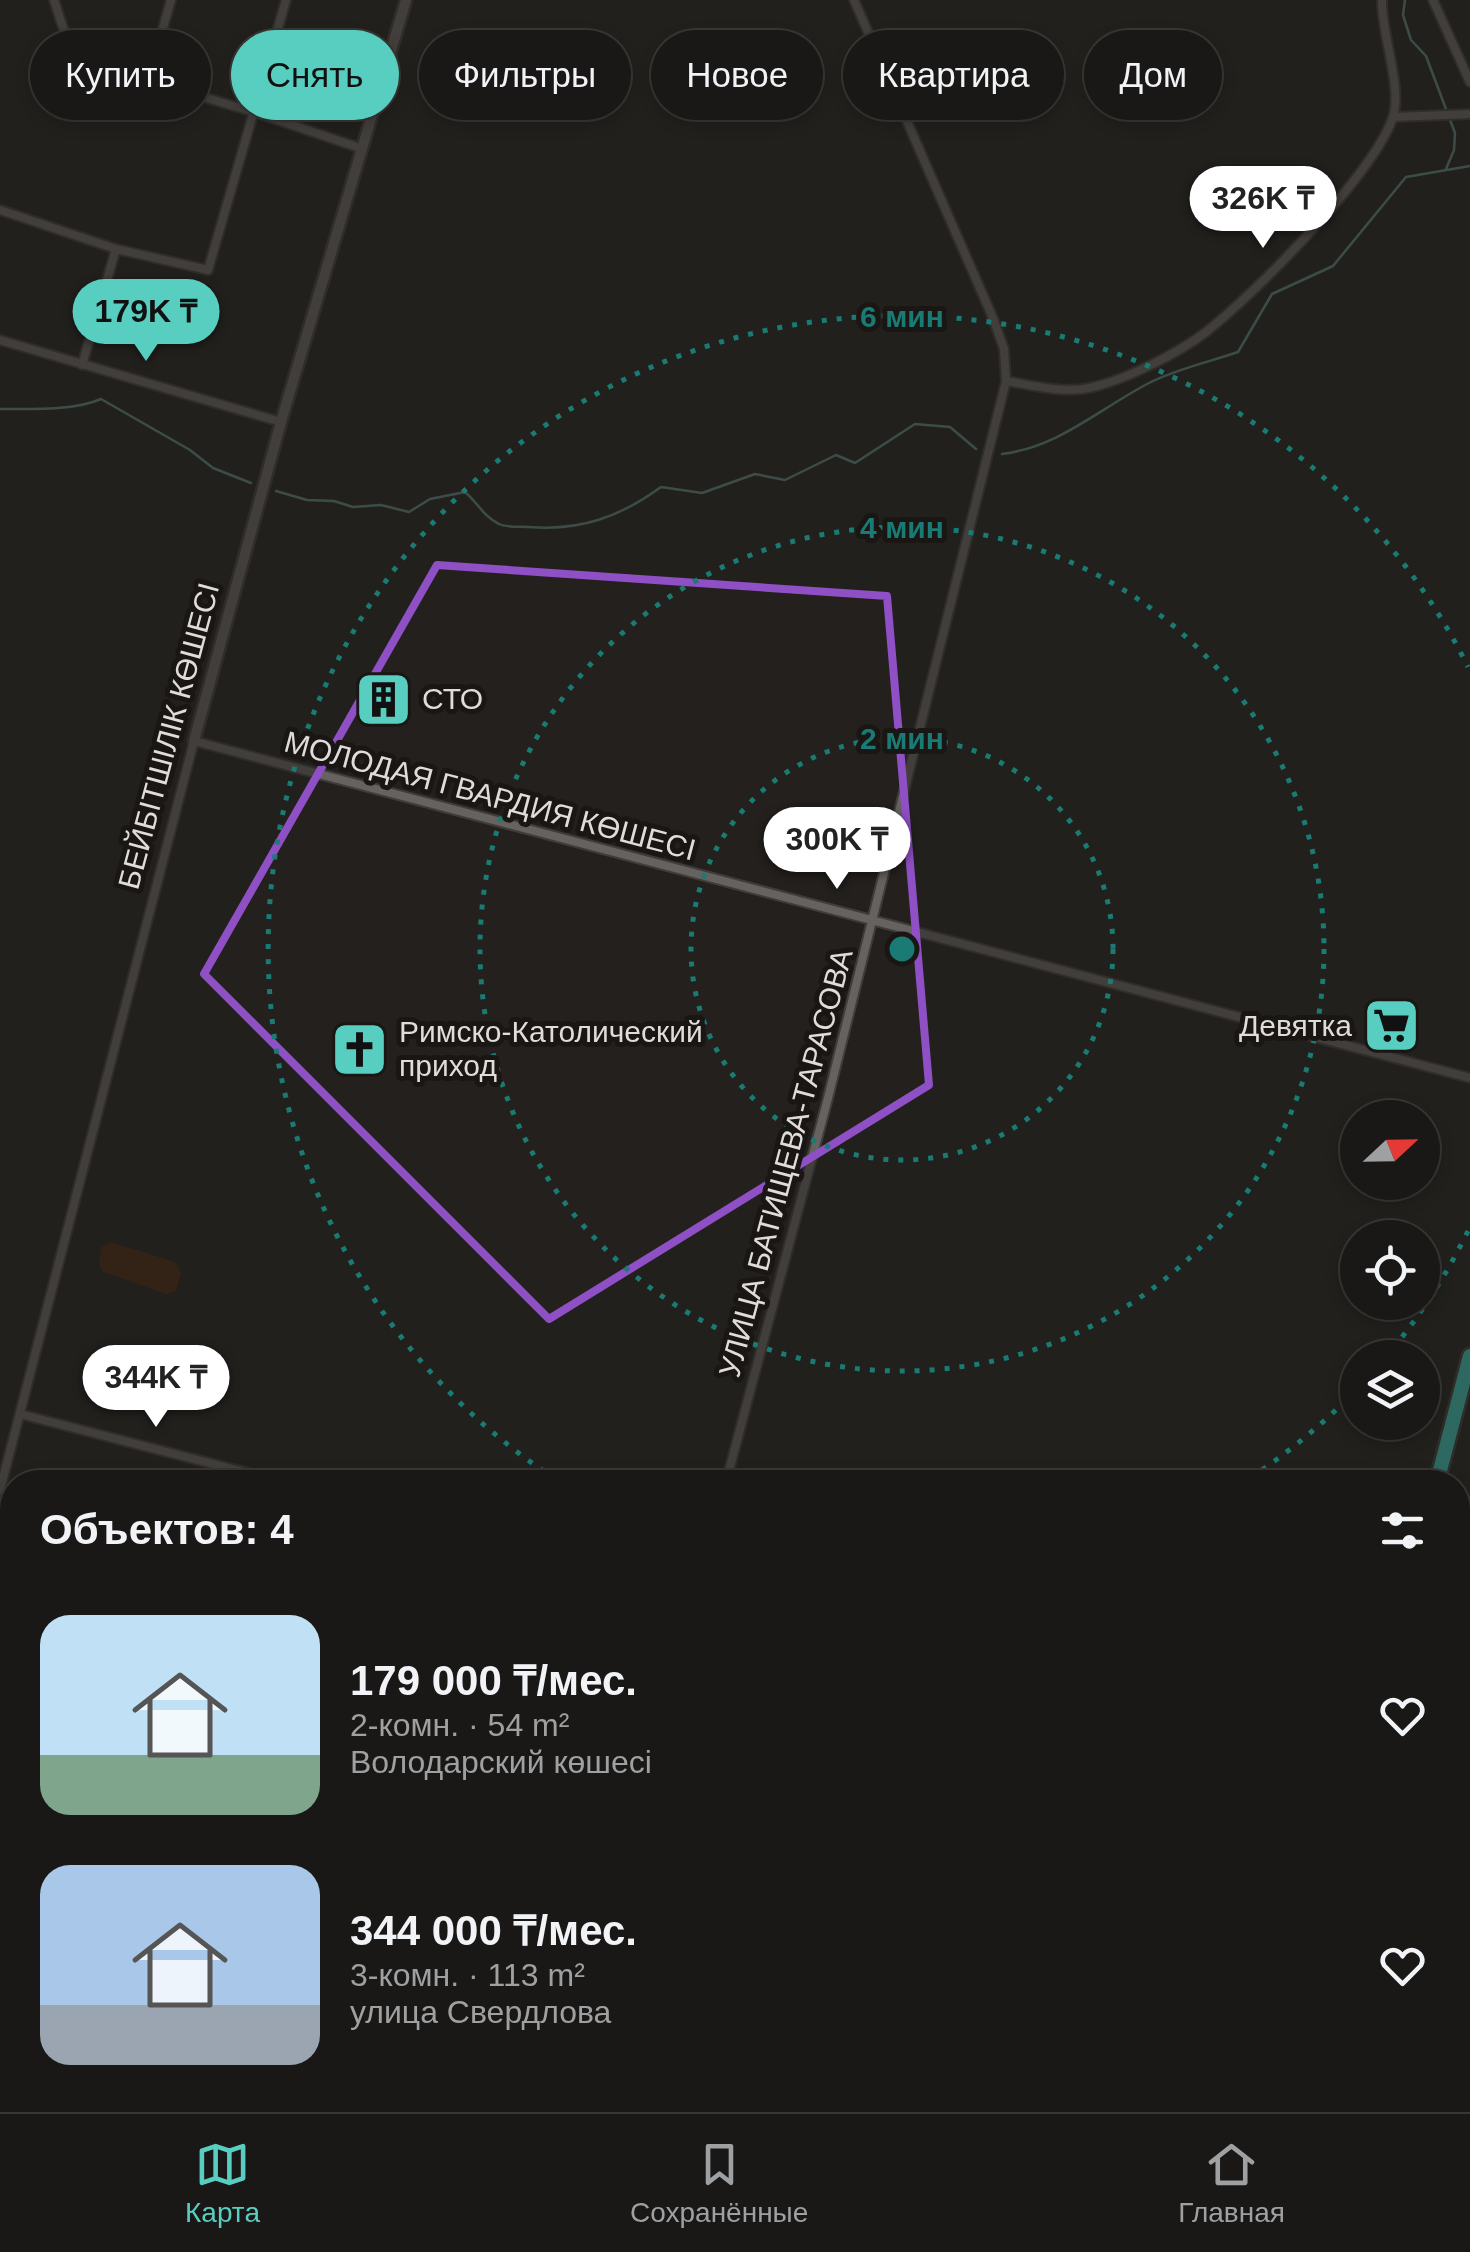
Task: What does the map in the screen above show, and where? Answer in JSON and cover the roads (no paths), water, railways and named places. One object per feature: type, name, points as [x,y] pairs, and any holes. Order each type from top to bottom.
[{"type":"highway","points":[[1440,1470],[1470,1356]]},
{"type":"street","points":[[54,0],[64,30]]},
{"type":"street","points":[[162,30],[171,0]]},
{"type":"street","points":[[277,30],[286,0]]},
{"type":"street","name":"БЕЙБІТШІЛІК КӨШЕСІ","points":[[5,1470],[194,741],[281,422],[406,0]]},
{"type":"street","name":"УЛИЦА БАТИЩЕВА-ТАРАСОВА","points":[[729,1470],[828,1098],[1006,382],[1004,349],[993,318],[854,0]]},
{"type":"street","points":[[1006,382],[1070,391],[1096,387],[1203,335],[1303,239],[1366,164],[1394,117],[1392,65],[1382,24],[1382,0]]},
{"type":"street","points":[[1434,0],[1470,82]]},
{"type":"street","points":[[1394,117],[1470,114]]},
{"type":"street","points":[[0,210],[116,249],[208,270],[252,120]]},
{"type":"street","points":[[278,120],[363,149]]},
{"type":"street","points":[[82,366],[116,249]]},
{"type":"street","points":[[0,340],[281,422]]},
{"type":"street","name":"МОЛОДАЯ ГВАРДИЯ КӨШЕСІ","points":[[194,741],[1470,1078]]},
{"type":"street","points":[[20,1414],[237,1470]]},
{"type":"waterway","points":[[1405,0],[1403,15],[1411,40],[1426,56],[1455,133],[1454,150],[1446,169]]},
{"type":"waterway","points":[[1002,454],[1042,444],[1159,378],[1238,352],[1272,294],[1333,266],[1406,177],[1470,166]]},
{"type":"waterway","points":[[0,409],[65,407],[101,399],[190,450],[213,468],[251,483]]},
{"type":"waterway","points":[[276,491],[307,500],[334,501],[353,507],[381,505],[409,512],[430,499],[465,492],[502,525],[566,527],[615,514],[661,487],[702,493],[755,474],[785,480],[836,455],[855,463],[915,424],[950,427],[976,449]]},
{"type":"place","name":"СТО","points":[[383,699]]},
{"type":"place","name":"Девятка","points":[[1391,1026]]},
{"type":"place","name":"Римско-Католический приход","points":[[360,1049]]}]
